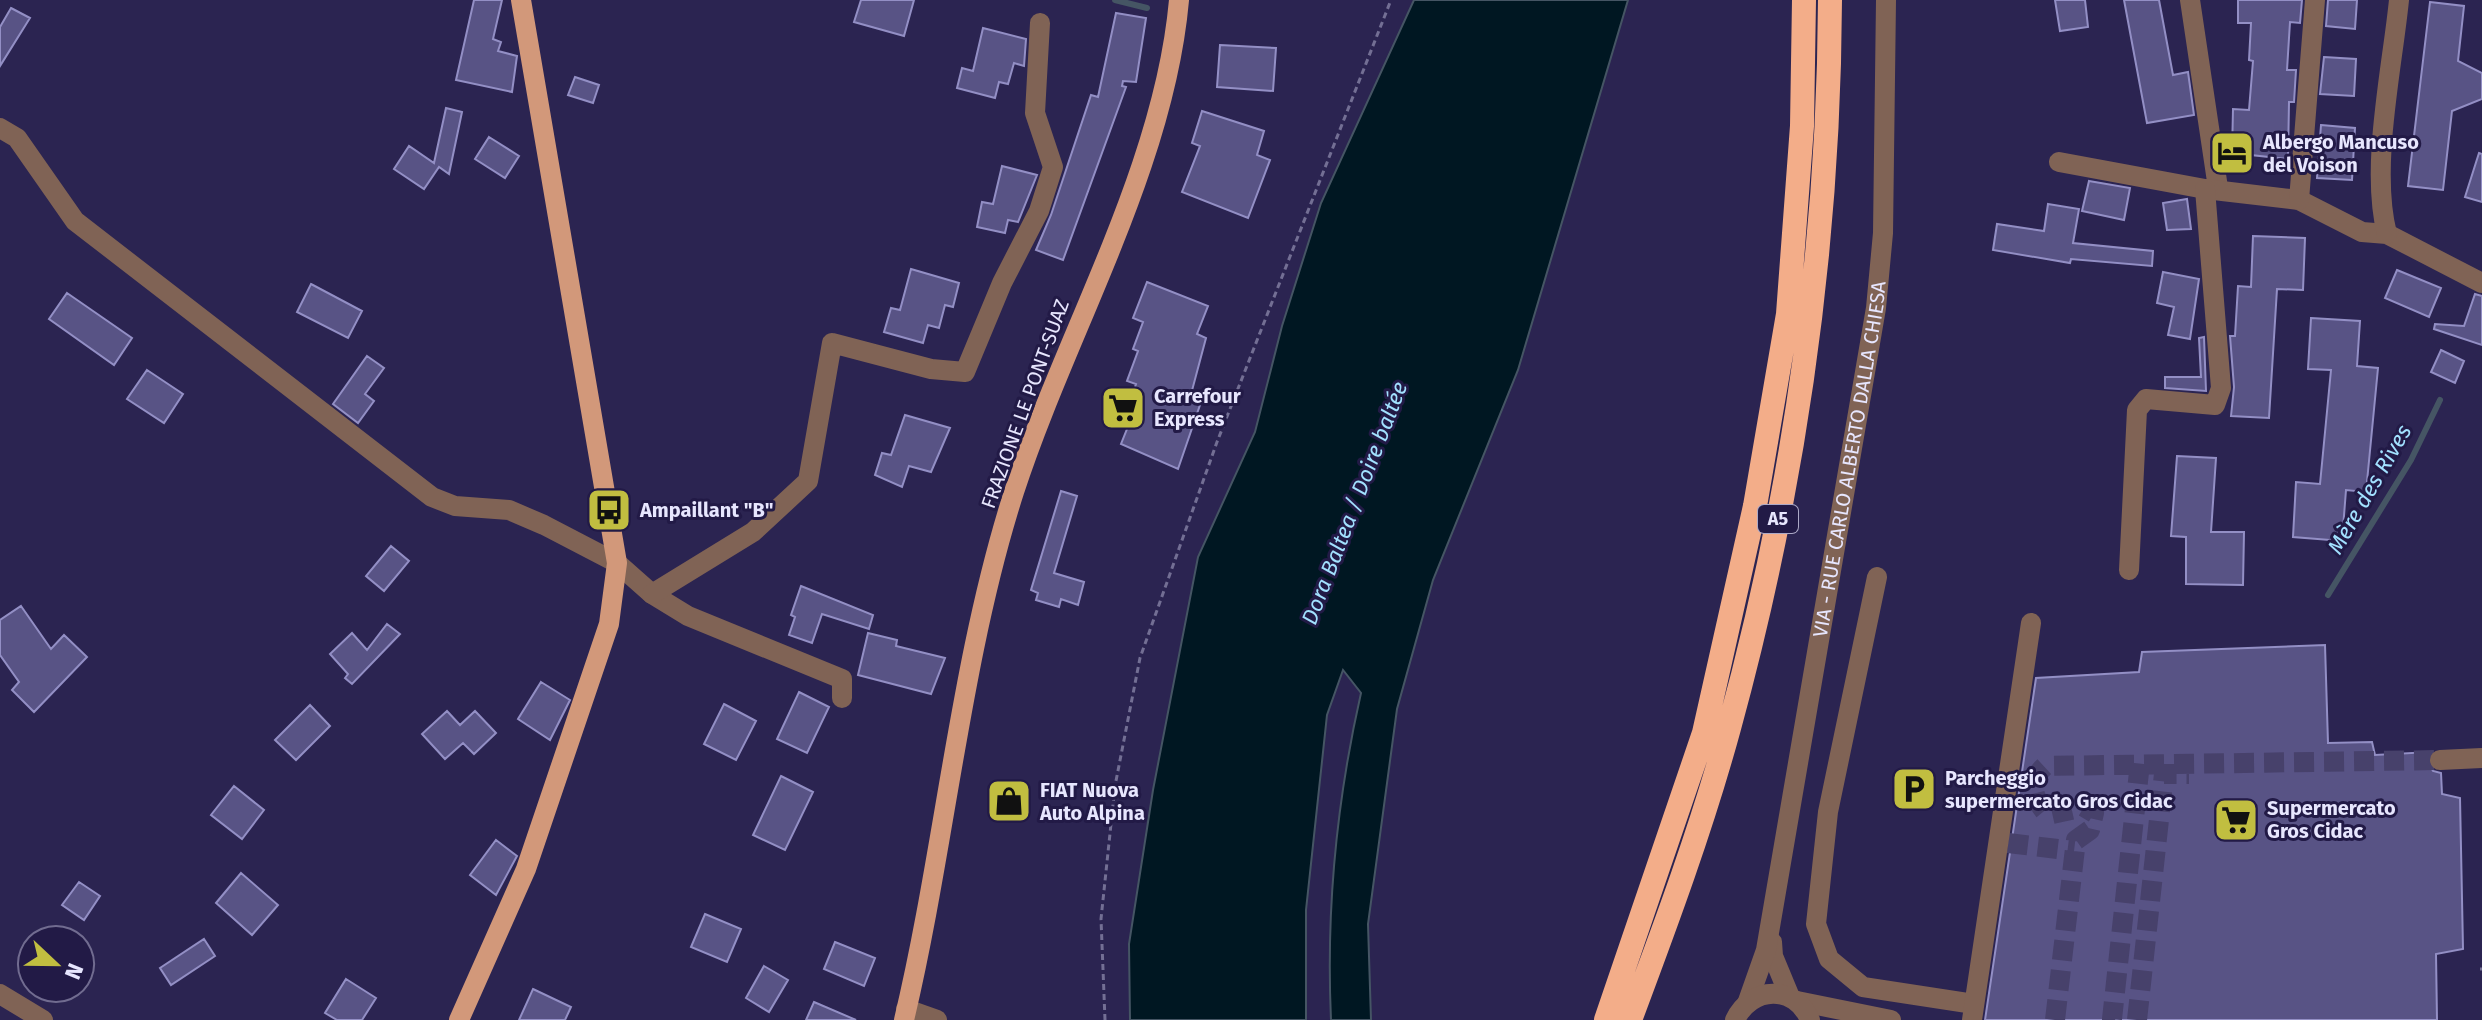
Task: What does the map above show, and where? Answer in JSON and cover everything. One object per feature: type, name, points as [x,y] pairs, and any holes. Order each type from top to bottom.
[{"type":"highway","name":"A5","points":[[1606,1020],[1704,733],[1755,506],[1788,314],[1802,126],[1804,0]]},
{"type":"highway","name":"A5","points":[[1630,1020],[1688,862],[1729,728],[1782,505],[1810,320],[1829,118],[1830,0]]},
{"type":"main road","points":[[459,1020],[526,869],[609,624],[617,563],[521,0]]},
{"type":"main road","name":"FRAZIONE LE PONT-SUAZ","points":[[905,1015],[987,597],[1014,492],[1127,204],[1175,52],[1179,0]]},
{"type":"street","name":"VIA - RUE CARLO ALBERTO DALLA CHIESA","points":[[1772,914],[1876,308],[1885,187],[1886,0]]},
{"type":"street","points":[[2129,570],[2137,410],[2146,399],[2215,405],[2221,388],[2211,188],[2190,0]]},
{"type":"street","points":[[2299,200],[2315,0]]},
{"type":"street","points":[[2387,234],[2379,204],[2380,174],[2399,0]]},
{"type":"street","points":[[652,594],[753,532],[808,481],[832,343],[931,369],[965,372],[1002,283],[1039,211],[1053,167],[1035,113],[1040,23]]},
{"type":"street","points":[[0,128],[17,138],[75,221],[432,497],[455,506],[509,510],[617,563],[652,594],[688,616],[842,679],[842,698]]},
{"type":"street","points":[[2059,162],[2299,200],[2362,232],[2387,234],[2482,283]]},
{"type":"street","points":[[1877,577],[1828,812],[1816,924],[1829,959],[1863,987],[1973,1012],[2004,842],[2031,623]]},
{"type":"street","points":[[2440,766],[2481,757]]},
{"type":"street","points":[[1772,914],[1773,956],[1793,999],[1810,1020]]},
{"type":"street","points":[[1735,1020],[1748,1001],[1761,970],[1772,914]]},
{"type":"street","points":[[1748,1001],[1761,994],[1776,992],[1793,999],[1891,1020]]},
{"type":"street","points":[[0,994],[43,1020]]},
{"type":"street","points":[[1838,1020],[1863,1014]]},
{"type":"street","points":[[905,1015],[937,1020]]},
{"type":"path","points":[[1105,1020],[1101,919],[1115,786],[1140,658],[1217,442],[1391,0]]},
{"type":"water","name":"Dora Baltea / Doire baltée","points":[[1414,0],[1628,0],[1518,370],[1433,580],[1397,709],[1368,924],[1371,1020],[1331,1020],[1330,938],[1335,855],[1345,773],[1361,693],[1343,670],[1327,715],[1306,910],[1306,1020],[1130,1020],[1129,944],[1153,790],[1198,557],[1255,432],[1282,326],[1321,203]]},
{"type":"building","points":[[474,0],[502,0],[493,39],[501,42],[498,51],[517,56],[512,92],[456,80]]},
{"type":"building","points":[[861,0],[914,0],[904,36],[854,22]]},
{"type":"building","points":[[2055,0],[2085,0],[2088,27],[2060,31]]},
{"type":"building","points":[[2124,0],[2159,0],[2173,75],[2188,72],[2194,115],[2147,123]]},
{"type":"building","points":[[2238,0],[2302,0],[2300,23],[2290,22],[2287,70],[2296,70],[2294,102],[2289,102],[2288,159],[2232,153],[2233,109],[2249,110],[2253,61],[2249,60],[2251,23],[2238,23]]},
{"type":"building","points":[[2328,0],[2357,0],[2355,29],[2326,26]]},
{"type":"building","points":[[2430,2],[2464,6],[2458,61],[2482,73],[2482,99],[2452,111],[2443,190],[2408,186]]},
{"type":"building","points":[[11,8],[30,18],[0,66],[0,27]]},
{"type":"building","points":[[1116,13],[1146,18],[1136,82],[1123,81],[1122,86],[1126,87],[1063,260],[1036,250],[1051,215],[1091,95],[1098,97]]},
{"type":"building","points":[[983,28],[1026,39],[1024,66],[1014,63],[1008,84],[999,82],[995,98],[957,88],[962,68],[973,71]]},
{"type":"building","points":[[1220,45],[1276,48],[1273,91],[1217,87]]},
{"type":"building","points":[[2324,57],[2356,59],[2354,96],[2320,94]]},
{"type":"building","points":[[575,77],[599,85],[593,103],[568,95]]},
{"type":"building","points":[[446,108],[462,112],[449,174],[439,167],[424,189],[394,169],[409,146],[434,163]]},
{"type":"building","points":[[1202,111],[1264,131],[1257,155],[1270,160],[1248,218],[1182,192],[1200,146],[1192,143]]},
{"type":"building","points":[[2321,125],[2355,128],[2352,180],[2317,178]]},
{"type":"building","points":[[489,137],[519,156],[505,178],[475,159]]},
{"type":"building","points":[[2479,153],[2482,154],[2482,202],[2465,197]]},
{"type":"building","points":[[1002,166],[1037,175],[1018,222],[1008,220],[1005,233],[977,227],[982,202],[993,204]]},
{"type":"building","points":[[2089,181],[2130,188],[2124,220],[2082,211]]},
{"type":"building","points":[[2187,199],[2191,229],[2167,230],[2163,203]]},
{"type":"building","points":[[2048,204],[2079,209],[2073,243],[2153,251],[2152,266],[2071,259],[2070,263],[1993,250],[1997,224],[2044,231]]},
{"type":"building","points":[[2253,236],[2305,238],[2303,290],[2277,289],[2269,418],[2231,416],[2234,387],[2230,336],[2235,336],[2238,286],[2251,287]]},
{"type":"building","points":[[911,269],[959,283],[953,307],[945,305],[939,328],[928,325],[923,343],[884,332],[891,308],[900,310]]},
{"type":"building","points":[[2397,270],[2441,288],[2429,317],[2385,298]]},
{"type":"building","points":[[2163,272],[2199,279],[2190,339],[2168,335],[2174,307],[2157,303]]},
{"type":"building","points":[[1147,282],[1208,306],[1197,334],[1206,338],[1190,398],[1201,402],[1178,469],[1121,444],[1131,419],[1124,416],[1136,384],[1127,381],[1138,351],[1133,349],[1143,322],[1133,318]]},
{"type":"building","points":[[311,284],[362,311],[348,338],[297,312]]},
{"type":"building","points":[[67,293],[132,338],[114,365],[49,319]]},
{"type":"building","points":[[2475,294],[2482,296],[2482,345],[2434,329],[2435,324],[2464,326]]},
{"type":"building","points":[[2311,318],[2360,321],[2357,366],[2378,368],[2366,492],[2346,490],[2342,541],[2293,537],[2296,482],[2320,484],[2331,370],[2308,369]]},
{"type":"building","points":[[2204,337],[2206,391],[2165,388],[2165,377],[2201,377],[2199,338]]},
{"type":"building","points":[[2441,350],[2464,361],[2455,383],[2431,372]]},
{"type":"building","points":[[367,356],[384,368],[365,394],[374,401],[358,423],[333,404]]},
{"type":"building","points":[[147,370],[183,394],[164,423],[127,399]]},
{"type":"building","points":[[905,415],[950,428],[931,472],[909,466],[902,487],[875,475],[882,453],[891,455]]},
{"type":"building","points":[[2177,456],[2216,458],[2211,532],[2244,532],[2243,585],[2186,584],[2186,537],[2171,536]]},
{"type":"building","points":[[1061,491],[1077,496],[1054,573],[1084,582],[1078,605],[1061,599],[1059,607],[1036,600],[1038,593],[1031,590]]},
{"type":"building","points":[[391,546],[409,561],[384,591],[366,576]]},
{"type":"building","points":[[801,586],[873,615],[869,629],[822,614],[812,643],[789,635],[795,617],[791,615]]},
{"type":"building","points":[[21,606],[51,649],[64,635],[87,657],[34,712],[12,690],[19,682],[0,655],[0,620]]},
{"type":"building","points":[[387,624],[400,634],[352,684],[345,678],[348,674],[330,654],[352,633],[367,650]]},
{"type":"building","points":[[868,633],[897,640],[896,646],[945,658],[931,694],[858,675]]},
{"type":"building","name":"Supermercato Gros Cidac","points":[[2325,645],[2328,743],[2372,742],[2375,755],[2430,752],[2427,761],[2433,771],[2441,773],[2442,794],[2460,798],[2463,949],[2436,954],[2437,1020],[1985,1020],[2036,678],[2139,672],[2142,652]]},
{"type":"building","points":[[541,682],[570,700],[550,740],[518,719]]},
{"type":"building","points":[[799,692],[829,707],[807,753],[777,739]]},
{"type":"building","points":[[724,704],[756,721],[736,760],[704,744]]},
{"type":"building","points":[[310,705],[330,726],[296,760],[275,740]]},
{"type":"building","points":[[447,711],[460,725],[475,711],[496,733],[474,754],[463,743],[445,759],[422,734]]},
{"type":"building","points":[[781,776],[813,792],[785,850],[753,835]]},
{"type":"building","points":[[234,786],[264,810],[242,839],[211,815]]},
{"type":"building","points":[[496,840],[517,856],[496,895],[470,875]]},
{"type":"building","points":[[241,873],[278,905],[252,935],[216,903]]},
{"type":"building","points":[[79,882],[100,896],[84,920],[62,905]]},
{"type":"building","points":[[705,914],[741,929],[727,962],[691,947]]},
{"type":"building","points":[[204,939],[215,956],[171,985],[160,968]]},
{"type":"building","points":[[835,942],[875,958],[864,986],[824,969]]},
{"type":"building","points":[[764,966],[788,980],[769,1012],[746,998]]},
{"type":"building","points":[[346,979],[376,998],[362,1020],[337,1020],[325,1013]]},
{"type":"building","points":[[533,989],[571,1007],[565,1020],[519,1020]]},
{"type":"building","points":[[814,1002],[856,1020],[806,1020]]},
{"type":"waterway","points":[[1115,0],[1147,8]]},
{"type":"waterway","name":"Mère des Rives","points":[[2328,595],[2411,460],[2440,400]]},
{"type":"tunnel","points":[[2055,1020],[2076,840],[2090,830],[2094,813],[2084,807],[2048,815],[2034,790],[2036,778],[2045,766],[2440,760]]},
{"type":"tunnel","points":[[2115,1020],[2112,1019],[2140,763]]},
{"type":"tunnel","points":[[2137,1020],[2164,774],[2189,774]]},
{"type":"tunnel","points":[[2008,843],[2074,851]]},
{"type":"place","name":"Albergo Mancuso del Voison","points":[[2232,153]]},
{"type":"place","name":"Carrefour Express","points":[[1123,408]]},
{"type":"place","name":"Ampaillant \"B\"","points":[[609,510]]},
{"type":"place","name":"Parcheggio supermercato Gros Cidac","points":[[1914,789]]},
{"type":"place","name":"FIAT Nuova Auto Alpina","points":[[1009,801]]},
{"type":"place","name":"Supermercato Gros Cidac","points":[[2236,820]]}]
